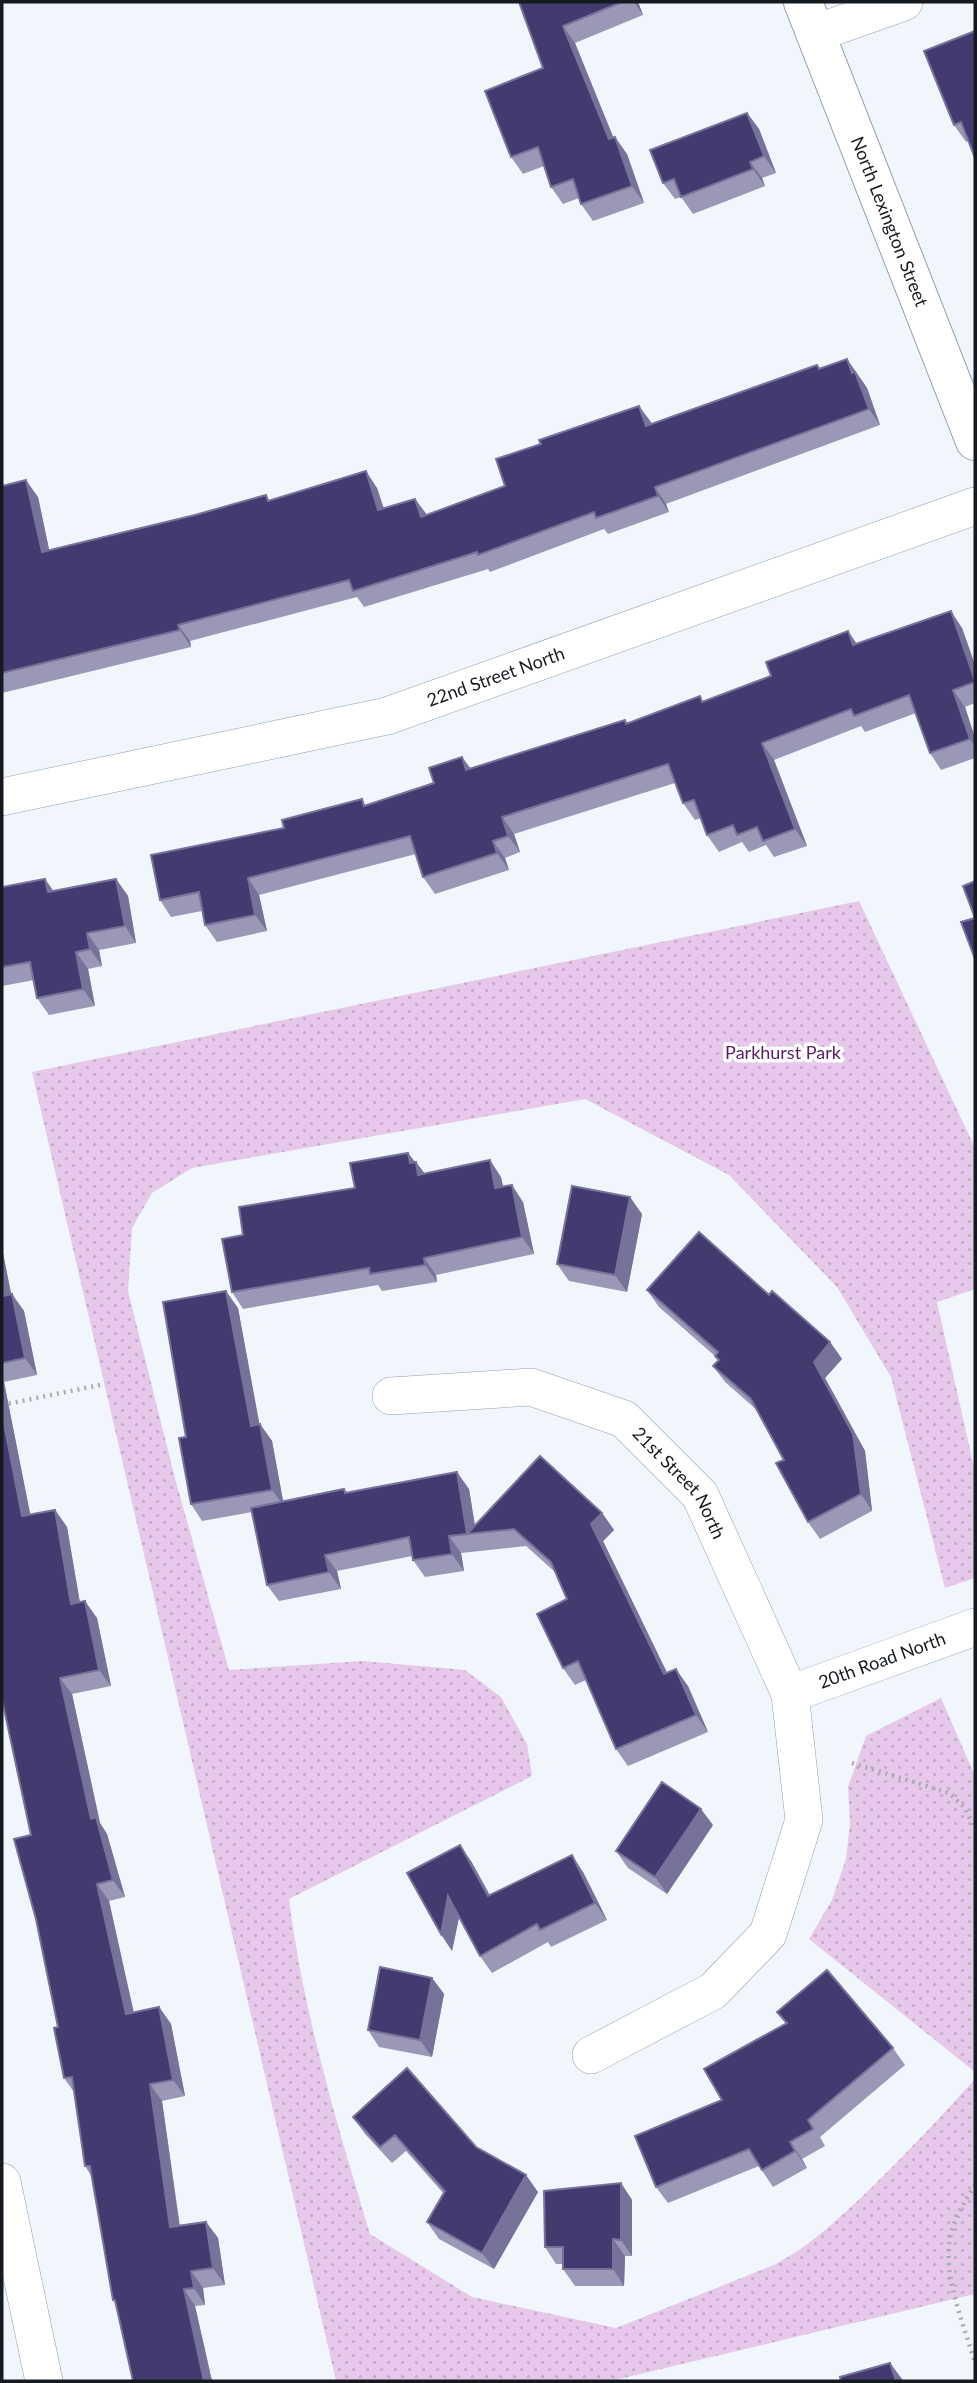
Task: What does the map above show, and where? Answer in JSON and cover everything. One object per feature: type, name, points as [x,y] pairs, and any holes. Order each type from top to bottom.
[{"type":"street","points":[[809,18],[904,2]]},
{"type":"street","name":"North Lexington Street","points":[[809,18],[975,440]]},
{"type":"street","name":"22nd Street North","points":[[2,797],[387,716],[975,506]]},
{"type":"street","name":"21st Street North","points":[[391,1396],[531,1387],[624,1419],[700,1495],[790,1694],[804,1820],[768,1934],[713,1991],[591,2055]]},
{"type":"street","name":"20th Road North","points":[[790,1694],[975,1627]]},
{"type":"street","points":[[2,2182],[44,2381]]},
{"type":"path","points":[[2,1405],[105,1384]]},
{"type":"path","points":[[852,1763],[949,1793],[965,1808],[975,1829]]},
{"type":"path","points":[[975,2185],[957,2216],[949,2244],[950,2272],[975,2362]]},
{"type":"green space","name":"Parkhurst Park","points":[[859,901],[975,1148],[975,1289],[937,1302],[975,1472],[975,1578],[945,1588],[891,1377],[837,1287],[729,1175],[585,1099],[192,1168],[152,1193],[132,1228],[128,1291],[176,1482],[229,1670],[363,1661],[465,1670],[501,1697],[527,1744],[532,1776],[289,1899],[312,2026],[370,2234],[472,2297],[616,2328],[774,2265],[799,2250],[867,2192],[975,2079],[975,2294],[611,2381],[336,2381],[32,1072]]},
{"type":"green space","points":[[941,1698],[975,1776],[975,2072],[809,1939],[832,1900],[846,1859],[850,1823],[848,1787],[866,1736]]},
{"type":"building","points":[[519,2],[622,2],[563,26],[609,139],[615,137],[632,186],[581,204],[573,179],[551,187],[538,147],[511,157],[485,91],[543,68]]},
{"type":"building","points":[[975,31],[975,158],[961,122],[954,125],[924,51]]},
{"type":"building","points":[[747,113],[764,156],[750,162],[753,169],[681,197],[674,179],[663,183],[650,150]]},
{"type":"building","points":[[847,359],[869,409],[655,487],[658,496],[596,518],[594,512],[478,555],[477,552],[353,591],[349,580],[178,625],[180,630],[2,673],[2,486],[26,480],[42,552],[266,495],[268,501],[366,471],[378,510],[415,499],[421,517],[505,486],[496,459],[541,444],[539,440],[639,406],[646,426],[817,365],[819,369]]},
{"type":"building","points":[[951,611],[975,681],[953,690],[970,739],[930,753],[909,695],[854,716],[851,709],[762,743],[795,829],[763,841],[757,827],[737,835],[733,825],[707,835],[694,800],[683,803],[668,764],[502,817],[508,836],[493,841],[497,853],[423,877],[410,836],[248,878],[255,915],[205,925],[199,892],[160,900],[151,855],[284,828],[282,820],[362,799],[364,806],[434,783],[429,768],[462,757],[466,770],[625,720],[626,724],[700,696],[702,702],[771,676],[766,662],[848,631],[853,645]]},
{"type":"building","points":[[45,879],[48,892],[116,879],[125,926],[87,933],[90,949],[76,952],[83,989],[37,998],[30,962],[2,967],[2,887]]},
{"type":"building","points":[[975,881],[975,918],[963,886]]},
{"type":"building","points":[[975,918],[975,959],[961,922]]},
{"type":"building","points":[[408,1153],[410,1163],[416,1162],[418,1175],[490,1160],[495,1188],[512,1185],[522,1237],[424,1258],[425,1265],[370,1274],[369,1268],[232,1292],[222,1239],[243,1235],[239,1207],[355,1188],[350,1163]]},
{"type":"building","points":[[572,1186],[630,1197],[615,1275],[557,1264]]},
{"type":"building","points":[[699,1232],[769,1295],[772,1291],[830,1342],[814,1362],[853,1434],[861,1494],[808,1522],[776,1463],[784,1460],[751,1399],[713,1366],[719,1360],[715,1356],[718,1352],[647,1290]]},
{"type":"building","points":[[2,1290],[3,1296],[12,1294],[25,1358],[2,1363]]},
{"type":"building","points":[[226,1291],[251,1426],[260,1424],[272,1490],[191,1504],[179,1438],[186,1437],[163,1302]]},
{"type":"building","points":[[2,1413],[22,1516],[55,1510],[71,1604],[85,1601],[99,1670],[60,1678],[91,1819],[96,1817],[113,1880],[97,1884],[126,2014],[159,2007],[173,2080],[150,2084],[170,2227],[206,2222],[213,2268],[191,2271],[194,2288],[184,2289],[204,2381],[133,2381],[113,2300],[90,2166],[85,2166],[72,2077],[64,2078],[54,2028],[58,2027],[36,1919],[14,1839],[31,1835],[2,1699]]},
{"type":"building","points":[[540,1456],[602,1513],[591,1524],[664,1674],[676,1669],[696,1715],[616,1749],[578,1661],[563,1668],[537,1614],[567,1599],[551,1562],[514,1529],[467,1534]]},
{"type":"building","points":[[457,1472],[467,1534],[449,1536],[452,1554],[413,1560],[409,1537],[325,1555],[329,1572],[267,1585],[251,1508],[344,1489],[345,1493]]},
{"type":"building","points":[[662,1782],[701,1809],[655,1877],[616,1851]]},
{"type":"building","points":[[460,1845],[488,1896],[572,1855],[595,1903],[540,1930],[537,1924],[480,1956],[448,1896],[441,1934],[407,1873]]},
{"type":"building","points":[[380,1967],[432,1978],[420,2040],[368,2030]]},
{"type":"building","points":[[827,1970],[893,2048],[808,2120],[813,2129],[790,2142],[795,2151],[762,2170],[749,2149],[656,2187],[635,2136],[722,2100],[704,2069],[787,2023],[777,2012]]},
{"type":"building","points":[[407,2068],[476,2147],[526,2175],[482,2253],[427,2222],[445,2191],[395,2135],[380,2147],[353,2117]]},
{"type":"building","points":[[621,2183],[621,2240],[613,2239],[613,2269],[563,2269],[563,2247],[545,2247],[544,2191]]},
{"type":"building","points":[[890,2363],[896,2381],[841,2381],[840,2377]]}]
